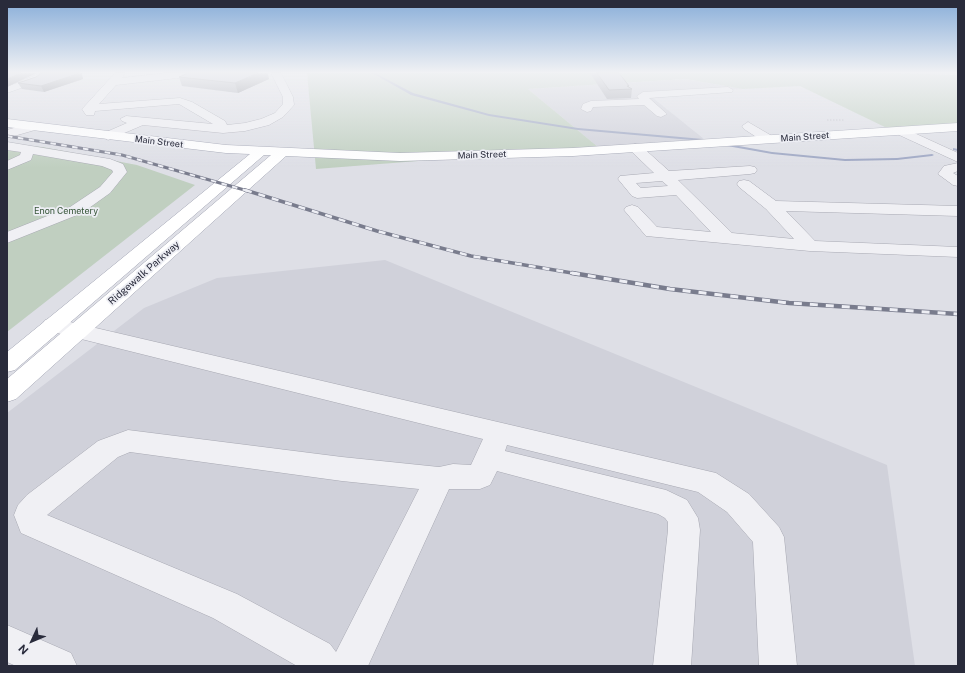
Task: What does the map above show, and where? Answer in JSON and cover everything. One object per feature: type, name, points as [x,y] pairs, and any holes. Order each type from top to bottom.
[{"type":"main road","name":"Main Street","points":[[7,123],[191,146],[261,152],[444,157],[635,148],[958,127]]},
{"type":"main road","name":"Ridgewalk Parkway","points":[[7,364],[261,152]]},
{"type":"main road","name":"Ridgewalk Parkway","points":[[7,394],[281,153]]},
{"type":"street","points":[[89,108],[92,104]]},
{"type":"street","points":[[89,108],[136,104]]},
{"type":"street","points":[[189,104],[220,124],[223,129]]},
{"type":"street","points":[[89,108],[89,113],[141,121],[223,129],[245,127],[265,122],[279,115],[288,104]]},
{"type":"street","points":[[587,109],[587,106],[590,104]]},
{"type":"street","points":[[650,104],[661,114]]},
{"type":"street","points":[[108,136],[141,121]]},
{"type":"street","points":[[7,134],[31,126]]},
{"type":"street","points":[[748,126],[768,139]]},
{"type":"street","points":[[901,131],[958,158]]},
{"type":"street","points":[[7,146],[105,162],[118,167],[120,172],[105,190],[76,210],[7,238]]},
{"type":"street","points":[[635,148],[666,176],[727,238]]},
{"type":"street","points":[[7,166],[26,156],[28,149]]},
{"type":"street","points":[[958,167],[949,169],[945,174],[958,182]]},
{"type":"street","points":[[680,190],[636,193],[625,179],[750,170]]},
{"type":"street","points":[[744,184],[772,206],[810,246]]},
{"type":"street","points":[[772,206],[958,211]]},
{"type":"street","points":[[898,209],[919,228]]},
{"type":"street","points":[[632,210],[652,232],[810,246],[958,252]]},
{"type":"street","points":[[53,325],[79,330],[706,482],[738,502],[768,537],[778,666]]},
{"type":"street","points":[[324,666],[316,657],[225,606],[45,530],[32,523],[29,515],[38,504],[108,449],[128,441],[342,469],[439,479],[453,476],[480,477],[499,432]]},
{"type":"street","points":[[489,458],[666,503],[676,509],[683,518],[684,530],[672,666]]},
{"type":"street","points":[[349,666],[439,479]]},
{"type":"street","points":[[7,643],[58,666]]},
{"type":"shaded area","points":[[547,104],[661,104],[704,139],[598,147]]},
{"type":"shaded area","points":[[385,260],[887,465],[915,666],[7,666],[7,413],[144,308],[217,278]]},
{"type":"green space","points":[[310,104],[547,104],[598,147],[316,169]]},
{"type":"green space","points":[[838,104],[958,104],[958,126],[891,130]]},
{"type":"green space","name":"Enon Cemetery","points":[[7,144],[43,147],[137,165],[195,185],[7,332]]},
{"type":"waterway","points":[[450,104],[489,115],[578,129],[703,140]]},
{"type":"waterway","points":[[728,145],[772,153],[845,160],[897,159],[932,155]]},
{"type":"waterway","points":[[954,149],[958,150]]},
{"type":"railway","points":[[7,136],[122,155],[248,191]]},
{"type":"railway","points":[[245,190],[377,231],[471,256],[574,273]]},
{"type":"railway","points":[[574,273],[670,289],[789,303],[958,314]]},
{"type":"railway","points":[[574,273],[578,274]]}]
